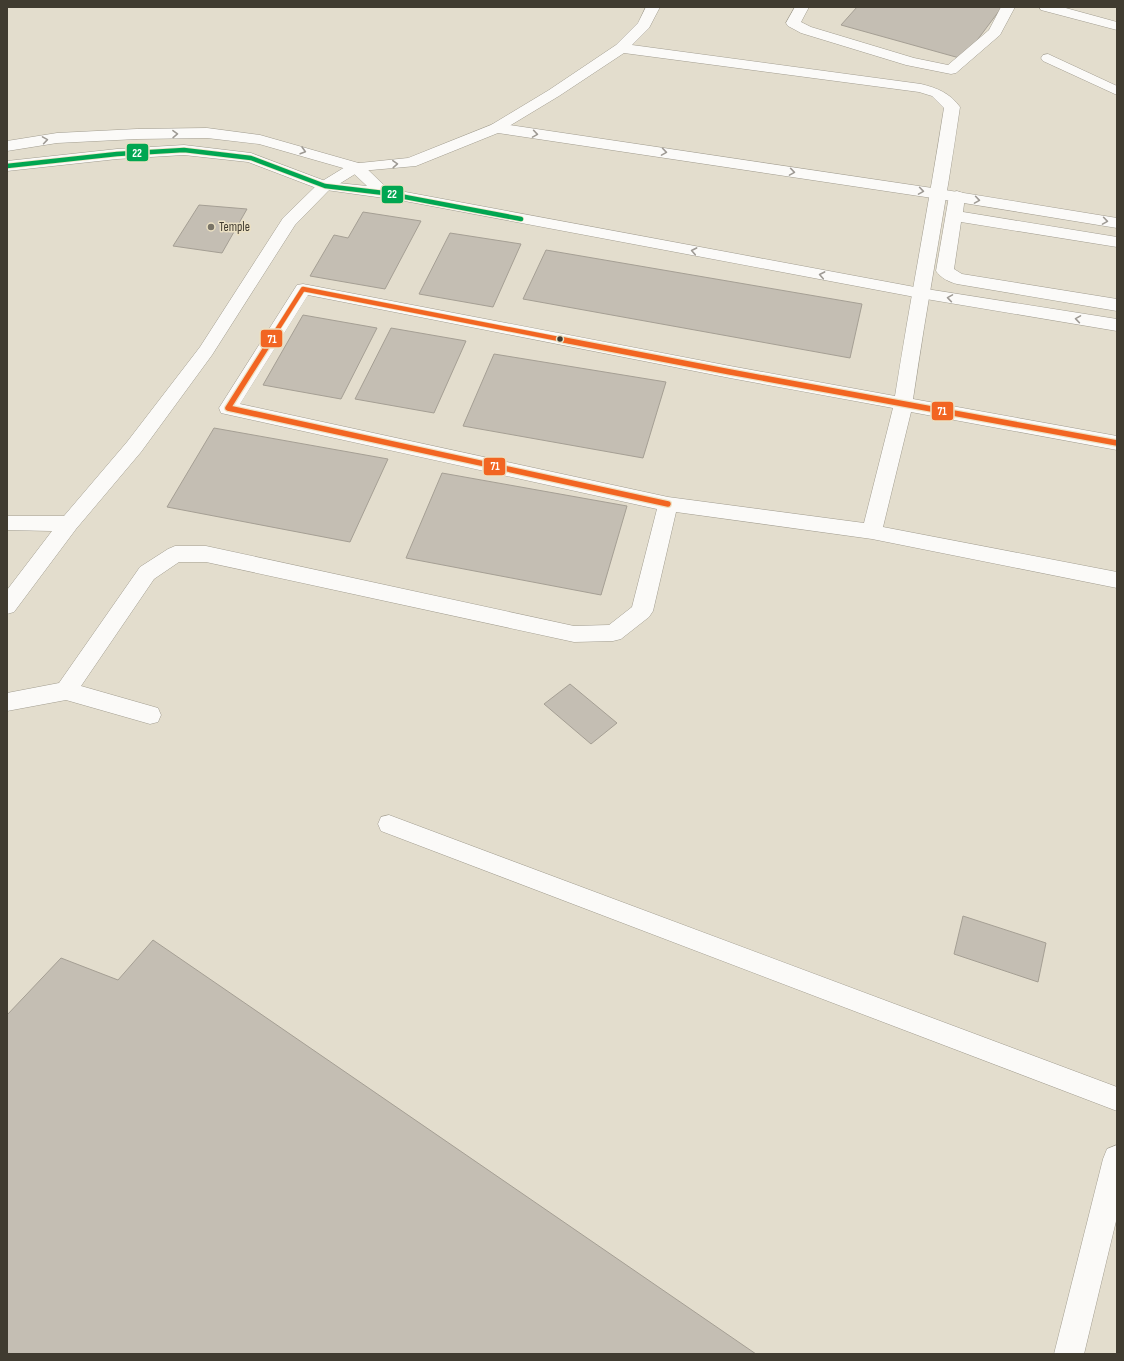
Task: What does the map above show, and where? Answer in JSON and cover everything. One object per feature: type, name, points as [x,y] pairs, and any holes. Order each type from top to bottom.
[{"type":"street","points":[[7,146],[57,138],[137,134],[207,134],[260,140],[356,167],[410,164],[496,128],[554,93],[621,48],[644,25],[654,7]]},
{"type":"street","points":[[802,7],[793,23],[806,30],[911,62],[951,70],[995,32],[1008,7]]},
{"type":"street","points":[[1046,7],[1117,26]]},
{"type":"street","points":[[621,48],[921,88],[937,94],[952,107],[939,194],[920,293],[903,405],[872,532]]},
{"type":"street","points":[[496,128],[957,196],[1117,223]]},
{"type":"street","points":[[7,166],[117,154],[184,150],[250,158],[325,186],[384,194],[920,293],[1117,325]]},
{"type":"street","points":[[7,606],[69,524],[134,447],[206,351],[289,222],[325,186],[356,167]]},
{"type":"street","points":[[356,167],[384,194]]},
{"type":"street","points":[[957,196],[945,271],[957,279],[1117,305]]},
{"type":"street","points":[[954,216],[1117,242]]},
{"type":"street","points":[[1117,443],[903,405],[303,289],[228,408],[668,504],[872,532],[1117,580]]},
{"type":"street","points":[[66,691],[147,573],[175,554],[206,554],[574,634],[613,633],[642,610],[668,504]]},
{"type":"street","points":[[7,523],[69,524]]},
{"type":"street","points":[[7,702],[66,691],[150,715]]},
{"type":"street","points":[[1069,1354],[1117,1159]]},
{"type":"lane","points":[[1048,58],[1117,91]]},
{"type":"lane","points":[[389,824],[1117,1099]]},
{"type":"building","points":[[857,7],[1002,7],[963,59],[841,25]]},
{"type":"building","name":"Temple","points":[[199,205],[247,209],[222,253],[173,246]]},
{"type":"building","points":[[363,212],[421,221],[385,289],[310,276],[334,235],[348,238]]},
{"type":"building","points":[[450,233],[521,244],[493,307],[419,294]]},
{"type":"building","points":[[546,250],[862,304],[850,358],[523,299]]},
{"type":"building","points":[[303,315],[377,328],[341,399],[263,385]]},
{"type":"building","points":[[391,328],[466,341],[434,413],[355,399]]},
{"type":"building","points":[[494,354],[666,382],[643,458],[463,426]]},
{"type":"building","points":[[214,428],[388,459],[350,542],[167,507]]},
{"type":"building","points":[[442,473],[627,506],[601,595],[406,558]]},
{"type":"building","points":[[570,684],[617,723],[591,744],[544,704]]},
{"type":"building","points":[[963,916],[1046,943],[1038,982],[954,954]]},
{"type":"building","points":[[153,940],[756,1354],[7,1354],[7,1015],[61,958],[118,980]]},
{"type":"transit line","name":"22","points":[[7,166],[117,154],[184,150],[251,158],[325,186],[384,193],[521,219]]},
{"type":"transit line","name":"71","points":[[668,504],[228,408],[303,289],[730,372],[1117,443]]},
{"type":"place","name":"Temple","points":[[211,227]]}]
